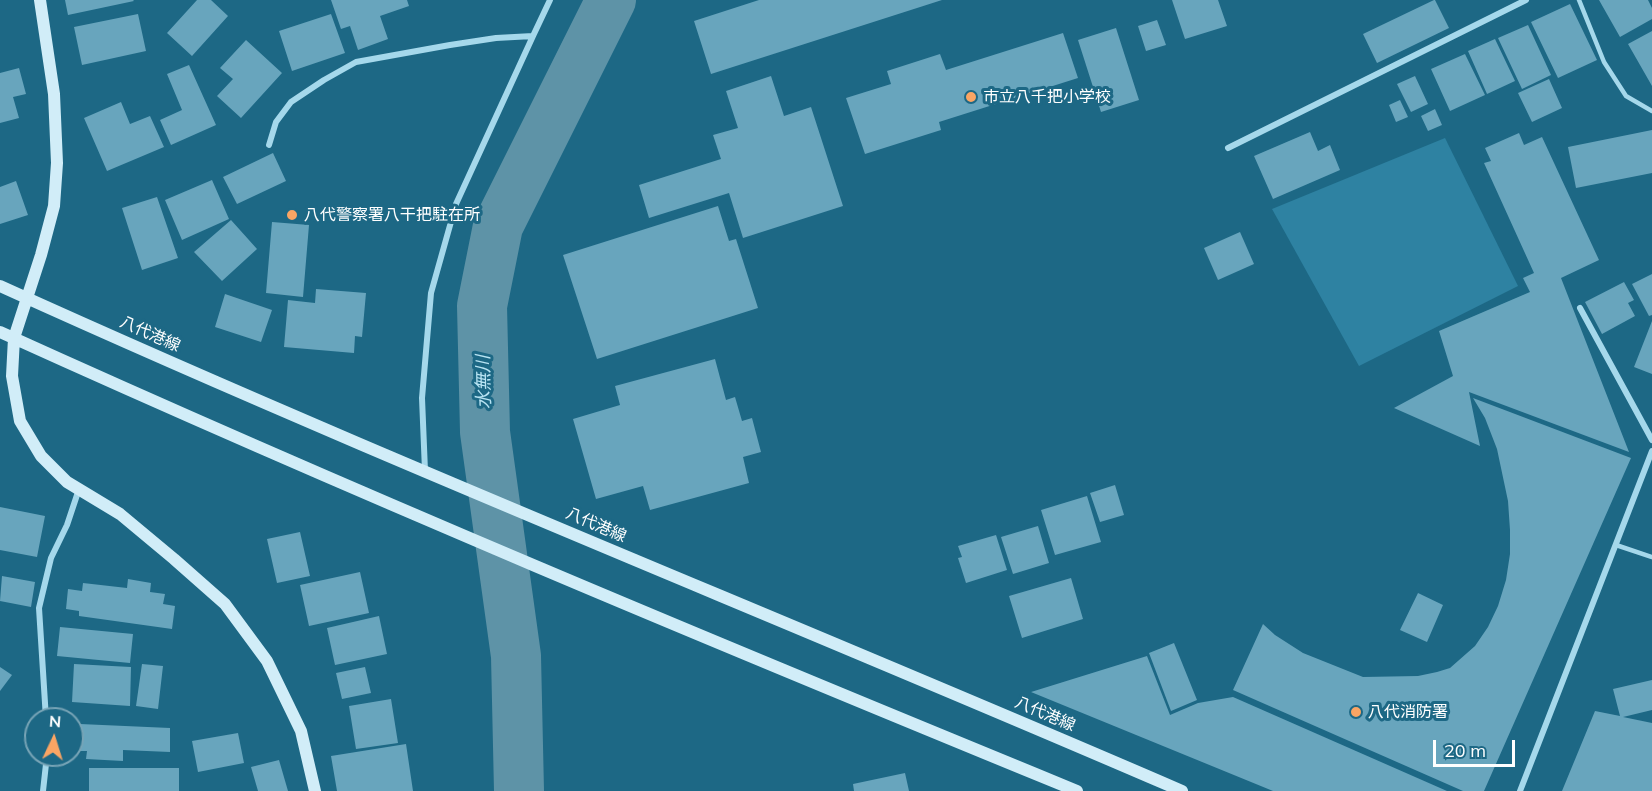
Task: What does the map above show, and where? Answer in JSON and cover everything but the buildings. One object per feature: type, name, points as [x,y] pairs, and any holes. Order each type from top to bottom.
[{"type":"main road","points":[[40,0],[54,94],[57,163],[54,206],[14,338],[12,376],[20,421],[41,456],[67,482],[120,514],[225,604],[267,661],[301,731],[315,791]]},
{"type":"main road","name":"八代港線","points":[[0,286],[344,438],[954,693],[1182,791]]},
{"type":"main road","points":[[0,332],[544,570],[1077,791]]},
{"type":"street","points":[[425,471],[422,398],[431,293],[456,204],[550,0]]},
{"type":"street","points":[[1228,148],[1527,0]]},
{"type":"street","points":[[268,145],[276,122],[291,102],[356,62],[496,38],[533,36]]},
{"type":"street","points":[[1580,308],[1652,440]]},
{"type":"street","points":[[1520,791],[1652,451]]},
{"type":"street","points":[[45,707],[39,608],[51,558],[67,525],[79,489]]},
{"type":"street","points":[[43,791],[46,767]]},
{"type":"lane","points":[[1579,0],[1604,62],[1626,96],[1652,111]]},
{"type":"lane","points":[[1616,545],[1652,557]]},
{"type":"shaded area","points":[[1445,138],[1518,286],[1359,366],[1272,209]]},
{"type":"waterway","name":"水無川","points":[[519,791],[516,656],[485,432],[482,306],[498,226],[611,0]]},
{"type":"place","name":"市立八千把小学校","points":[[971,97]]},
{"type":"place","name":"八代警察署八干把駐在所","points":[[292,215]]},
{"type":"place","name":"八代消防署","points":[[1356,712]]}]
